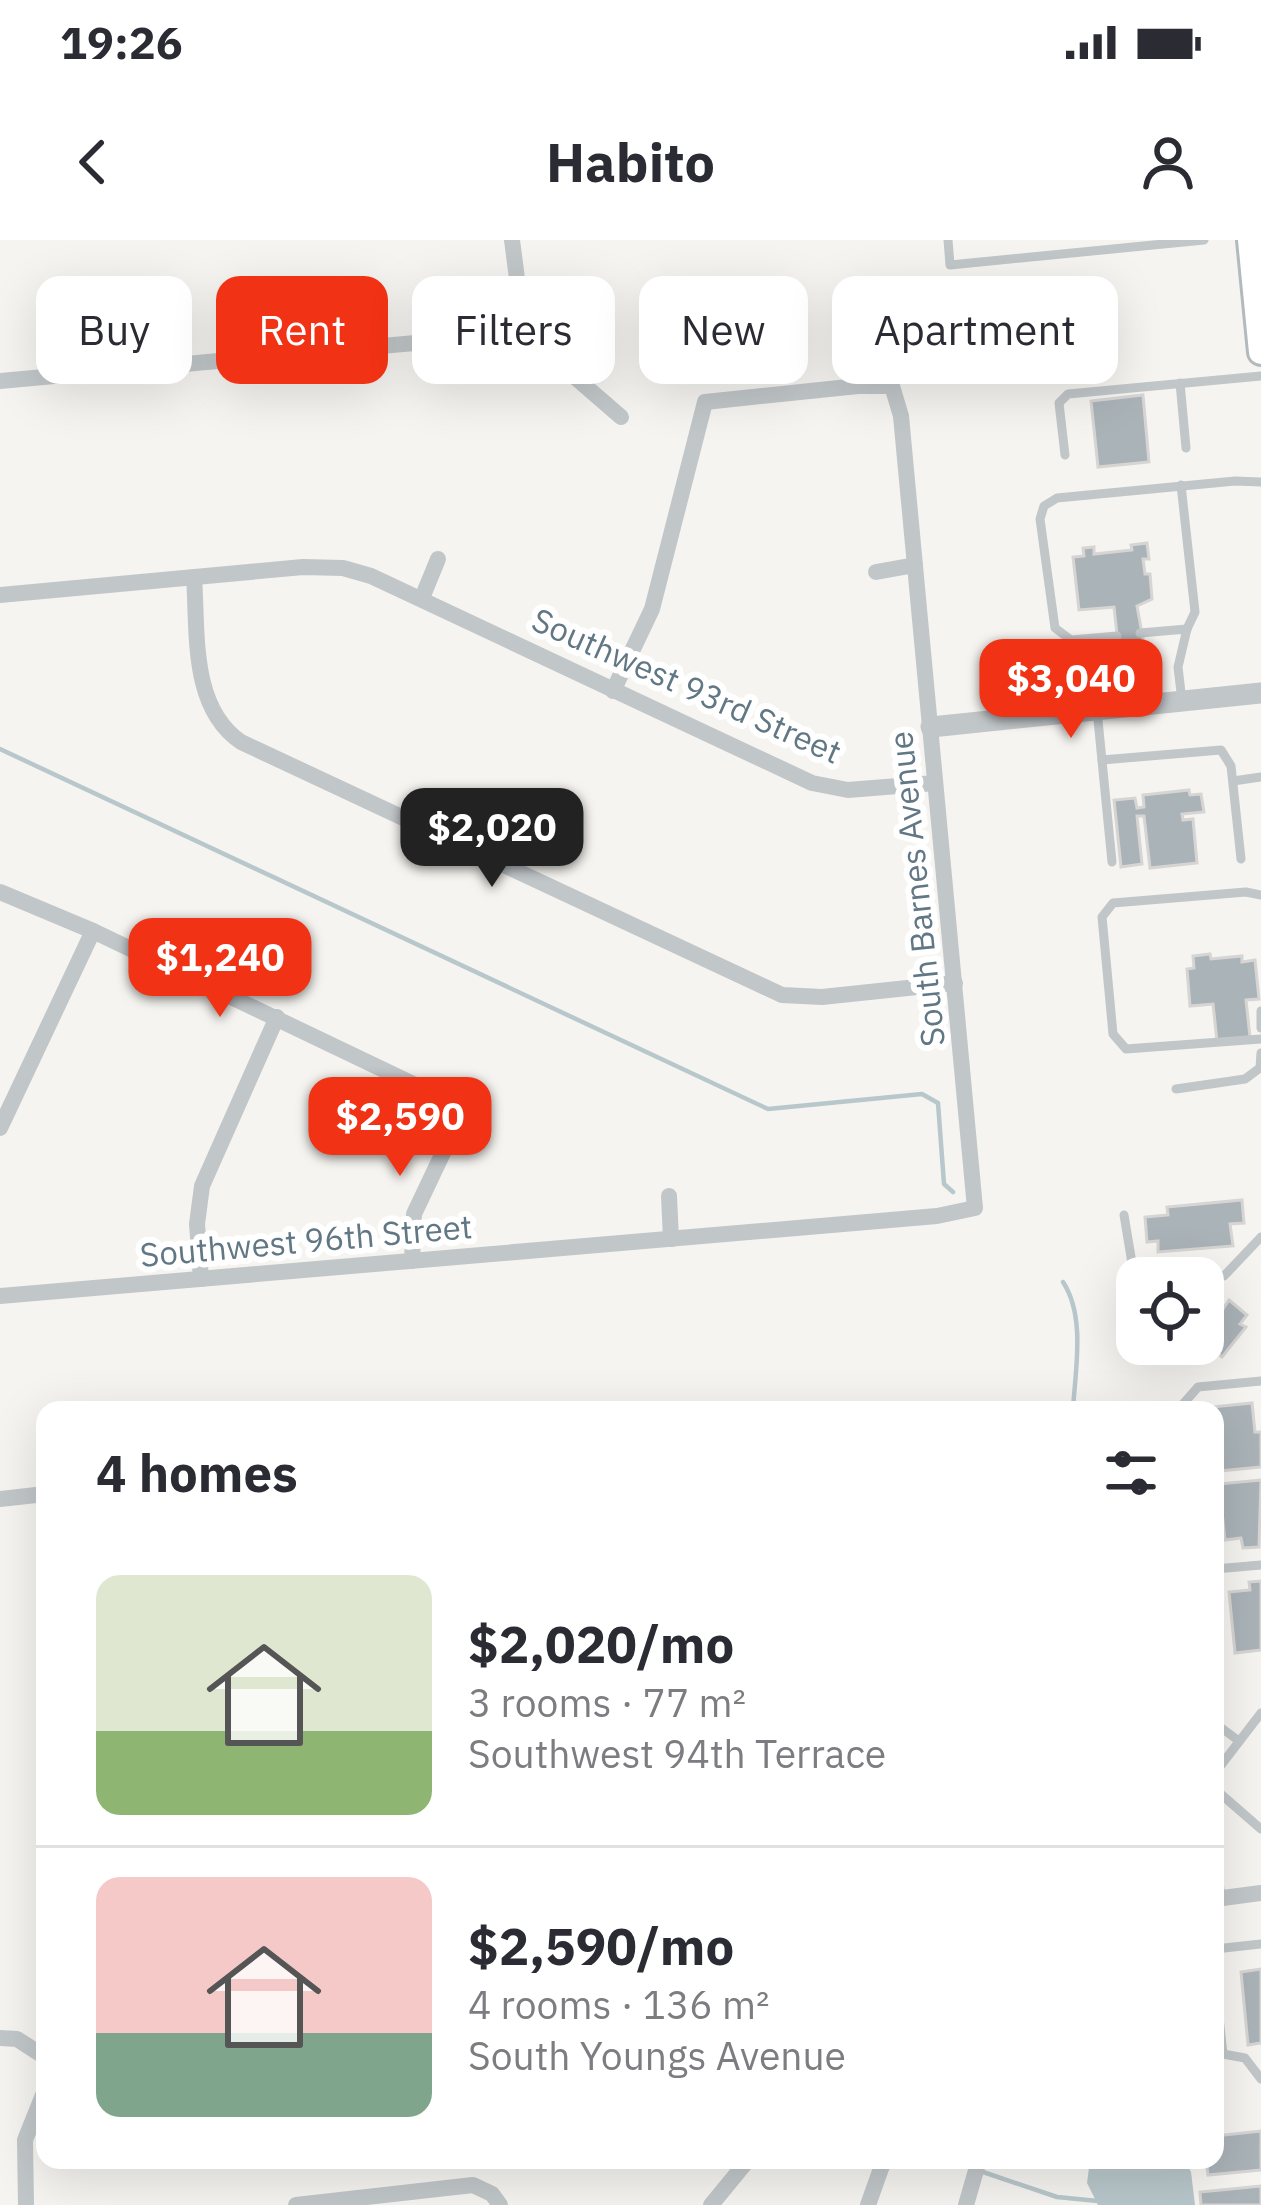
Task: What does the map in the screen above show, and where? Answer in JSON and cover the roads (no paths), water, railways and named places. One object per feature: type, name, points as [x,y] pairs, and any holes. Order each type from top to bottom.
[{"type":"main road","points":[[1250,240],[1261,352]]},
{"type":"street","points":[[512,240],[517,276]]},
{"type":"street","points":[[0,381],[412,343]]},
{"type":"street","points":[[583,384],[621,417]]},
{"type":"street","name":"South Barnes Avenue","points":[[613,691],[652,609],[705,402],[892,386],[901,416],[975,1208]]},
{"type":"street","points":[[422,598],[438,560]]},
{"type":"street","points":[[876,572],[915,566]]},
{"type":"street","name":"Southwest 93rd Street","points":[[0,595],[303,567],[343,568],[422,598],[822,786],[848,790],[934,783]]},
{"type":"street","points":[[194,578],[207,700],[220,725],[241,742],[782,995],[822,997],[956,982]]},
{"type":"street","points":[[931,727],[1261,693]]},
{"type":"street","points":[[0,892],[94,931],[457,1106],[450,1138],[414,1214],[412,1262]]},
{"type":"street","points":[[0,1128],[94,931]]},
{"type":"street","points":[[202,1279],[197,1224],[202,1186],[277,1017]]},
{"type":"street","points":[[669,1196],[670,1239]]},
{"type":"street","name":"Southwest 96th Street","points":[[0,1296],[938,1216],[975,1208]]},
{"type":"street","points":[[0,1499],[36,1495]]},
{"type":"street","points":[[1224,1898],[1261,1893]]},
{"type":"street","points":[[0,2038],[36,2049]]},
{"type":"street","points":[[26,2205],[25,2140],[36,2112]]},
{"type":"street","points":[[711,2205],[741,2169]]},
{"type":"street","points":[[868,2205],[881,2169]]},
{"type":"street","points":[[966,2205],[976,2169]]},
{"type":"street","points":[[296,2205],[464,2185],[485,2190],[500,2205]]},
{"type":"lane","points":[[948,240],[950,265],[1204,240]]},
{"type":"lane","points":[[1065,455],[1059,403],[1063,396],[1261,376]]},
{"type":"lane","points":[[1180,383],[1186,448]]},
{"type":"lane","points":[[1117,636],[1071,640],[1055,628],[1041,511],[1057,498],[1261,482]]},
{"type":"lane","points":[[1181,485],[1195,612],[1178,668],[1182,701]]},
{"type":"lane","points":[[1140,634],[1187,629]]},
{"type":"lane","points":[[1097,710],[1112,862]]},
{"type":"lane","points":[[1102,760],[1214,749],[1228,756],[1241,859]]},
{"type":"lane","points":[[1233,781],[1261,777]]},
{"type":"lane","points":[[1261,895],[1246,892],[1113,903],[1102,917],[1117,1043],[1126,1049],[1261,1039]]},
{"type":"lane","points":[[1261,1011],[1261,1028]]},
{"type":"lane","points":[[1176,1089],[1245,1079],[1260,1068],[1261,1053]]},
{"type":"lane","points":[[1124,1215],[1131,1257]]},
{"type":"lane","points":[[1224,1276],[1261,1237]]},
{"type":"lane","points":[[1186,1401],[1198,1387],[1261,1381]]},
{"type":"lane","points":[[1224,1568],[1261,1564]]},
{"type":"lane","points":[[1224,1761],[1261,1713]]},
{"type":"lane","points":[[1224,1730],[1239,1741]]},
{"type":"lane","points":[[1224,1798],[1261,1829]]},
{"type":"lane","points":[[1224,1948],[1261,1944]]},
{"type":"lane","points":[[1224,2056],[1246,2058],[1261,2078]]},
{"type":"waterway","points":[[0,749],[768,1109],[922,1094],[938,1103],[944,1184],[953,1192]]},
{"type":"waterway","points":[[1063,1282],[1077,1328],[1074,1401]]},
{"type":"waterway","points":[[983,2172],[1057,2197],[1098,2201]]}]
